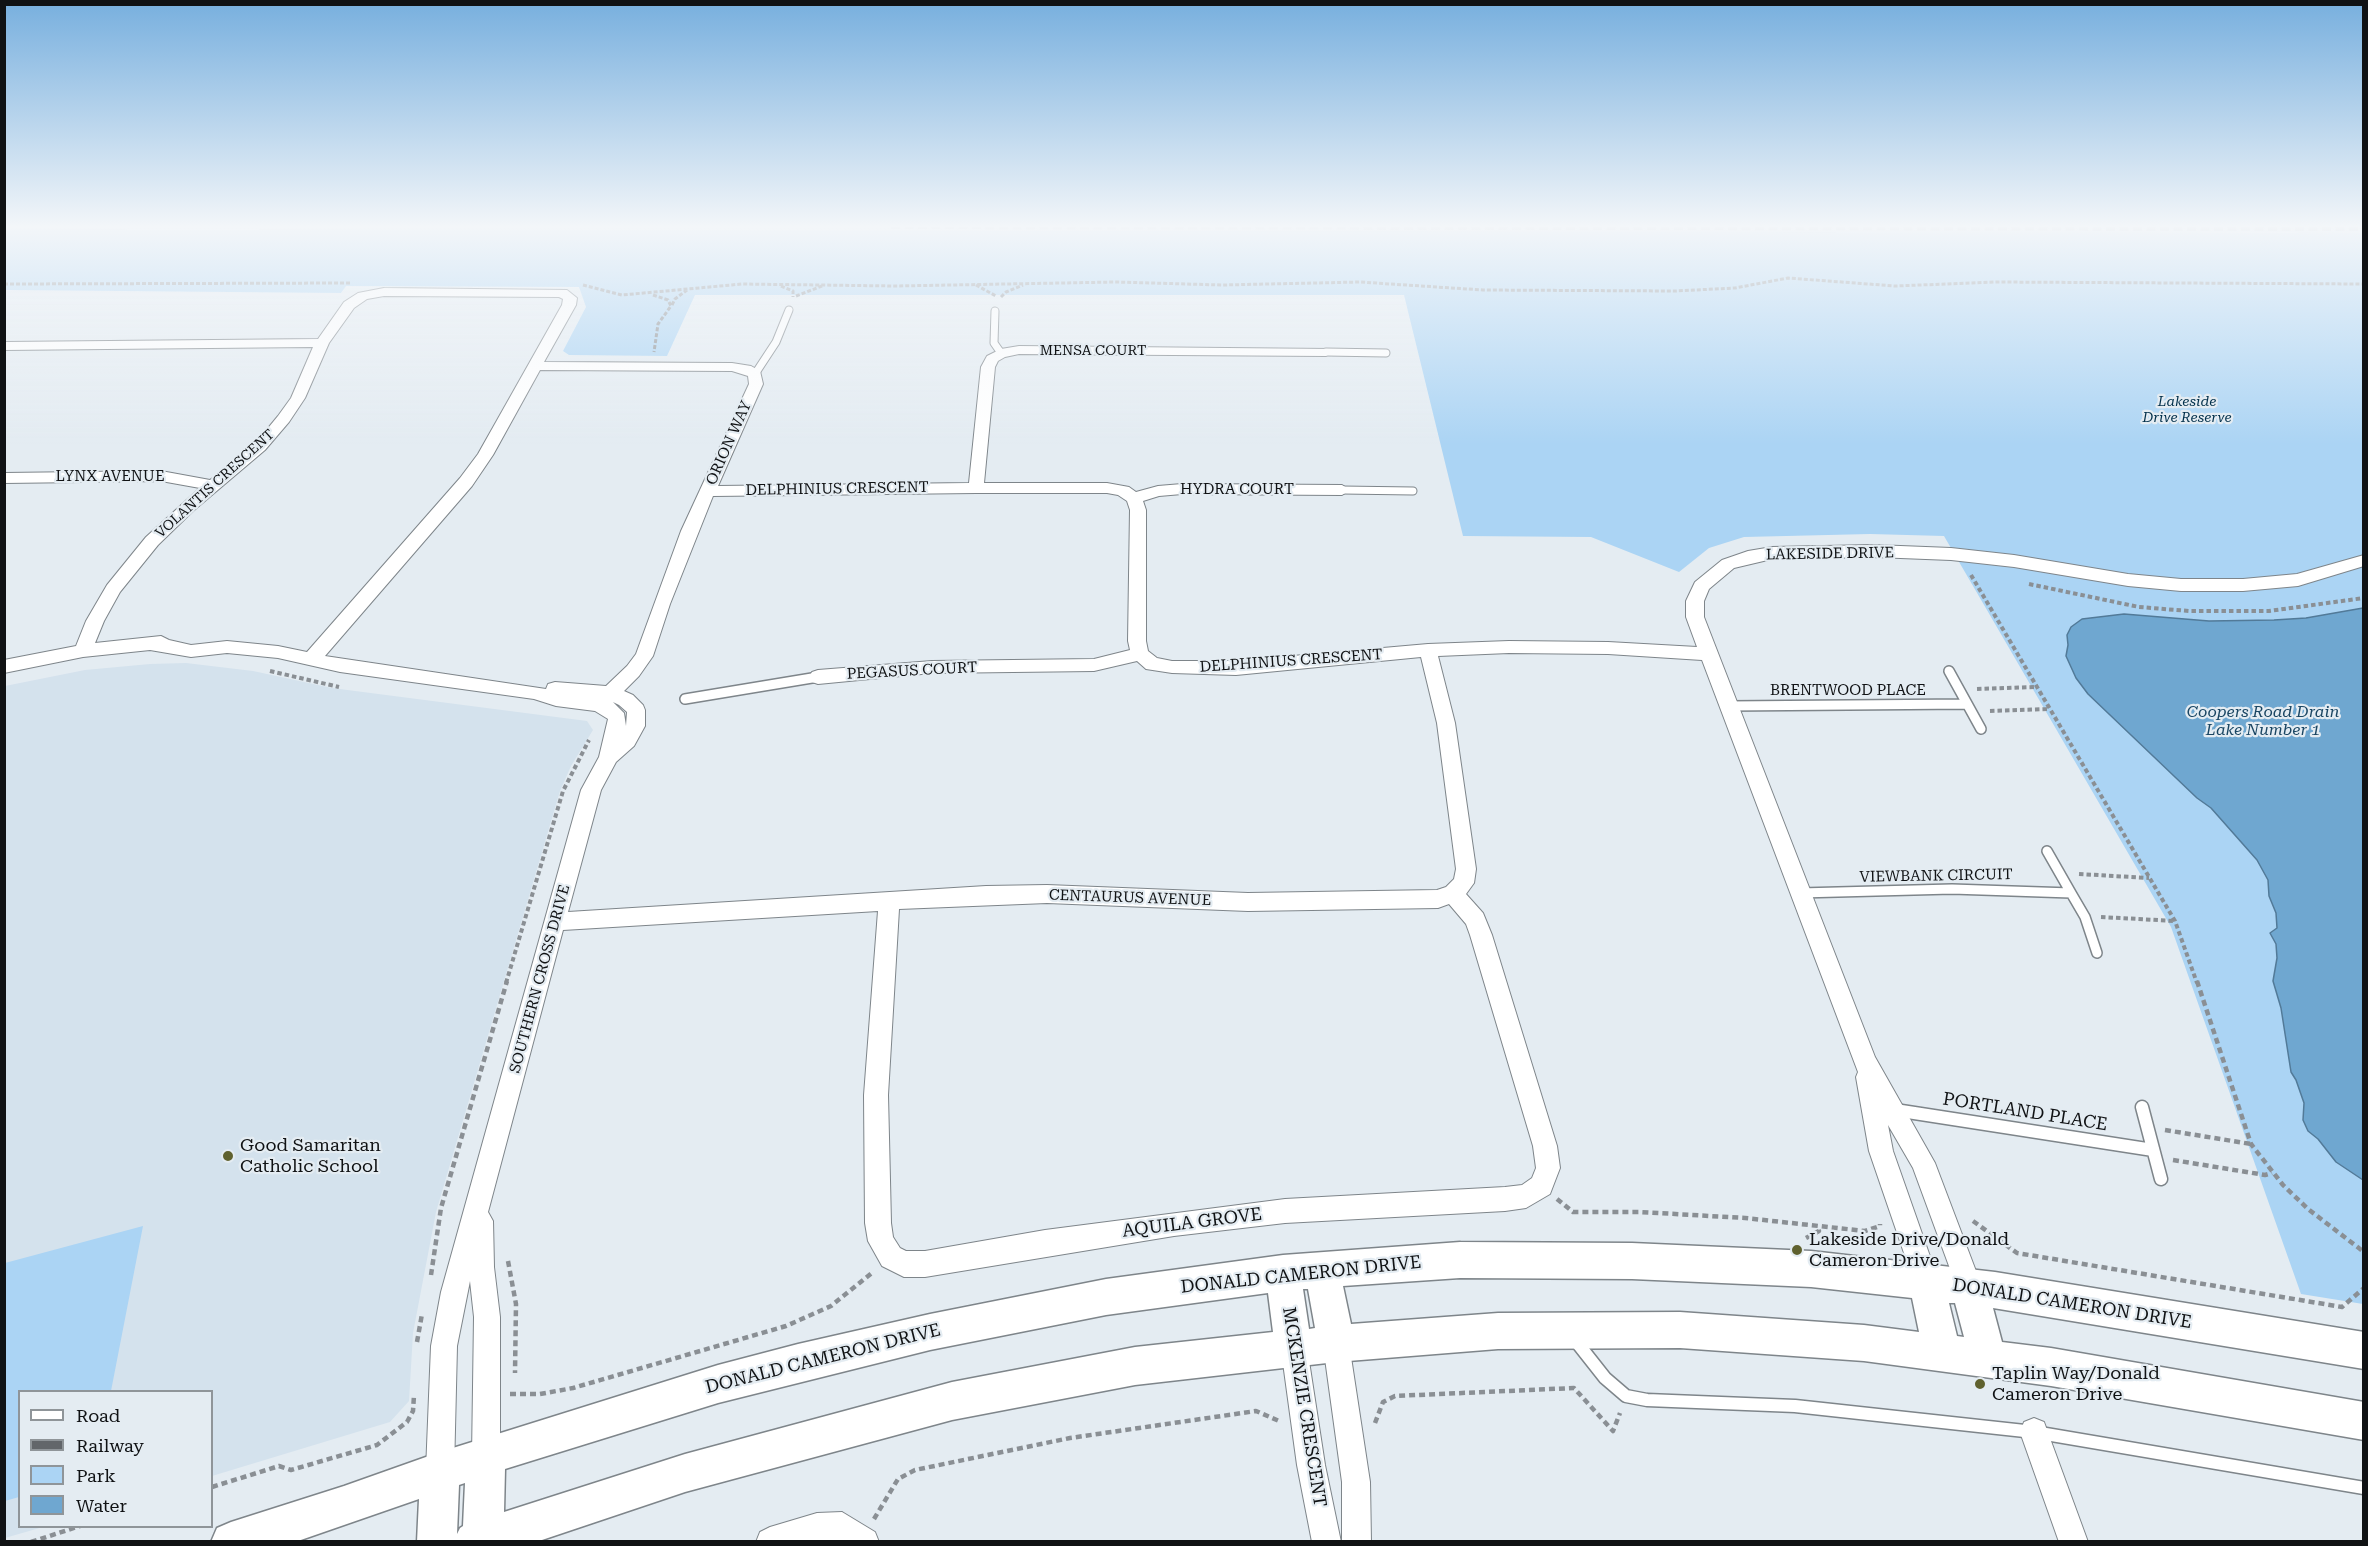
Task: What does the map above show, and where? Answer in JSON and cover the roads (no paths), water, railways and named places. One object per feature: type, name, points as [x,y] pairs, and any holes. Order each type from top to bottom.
[{"type":"street","name":"VOLANTIS CRESCENT","points":[[83,651],[95,621],[120,581],[152,541],[187,507],[260,447],[284,420],[298,398],[322,343],[349,305],[358,299]]},
{"type":"street","name":"VOLANTIS CRESCENT","points":[[311,660],[466,482],[485,455],[569,305],[570,299]]},
{"type":"street","points":[[4,346],[322,343]]},
{"type":"street","name":"MENSA COURT","points":[[1000,353],[1019,350],[1326,352]]},
{"type":"street","points":[[976,488],[988,367],[992,359],[1000,353]]},
{"type":"street","points":[[535,366],[732,367],[746,369],[755,374]]},
{"type":"street","name":"ORION WAY","points":[[604,699],[633,672],[644,656],[661,604],[707,491],[756,384],[755,374]]},
{"type":"street","name":"LYNX AVENUE","points":[[4,478],[161,476],[215,486]]},
{"type":"street","name":"DELPHINIUS CRESCENT","points":[[707,491],[1107,488],[1123,491],[1134,498]]},
{"type":"street","name":"HYDRA COURT","points":[[1134,498],[1158,491],[1182,489],[1342,490]]},
{"type":"street","points":[[1134,498],[1138,510],[1137,642],[1140,654]]},
{"type":"street","name":"LAKESIDE DRIVE","points":[[1988,1359],[1969,1287],[1923,1163],[1883,1108],[1695,617],[1695,601],[1701,586],[1728,564],[1748,556],[1772,553],[1875,551],[1951,554],[2014,561],[2128,580],[2181,585],[2243,585],[2298,580],[2344,568],[2364,560]]},
{"type":"street","points":[[4,667],[83,651],[149,643],[191,651],[227,647],[278,652],[340,666],[535,692],[556,699],[604,699]]},
{"type":"street","name":"DELPHINIUS CRESCENT","points":[[1140,654],[1152,664],[1172,668],[1236,668],[1428,650],[1509,646],[1608,648],[1709,654]]},
{"type":"street","points":[[1428,650],[1446,723],[1466,869],[1464,882],[1453,893]]},
{"type":"street","name":"PEGASUS COURT","points":[[818,677],[932,667],[1094,665],[1140,654]]},
{"type":"street","name":"SOUTHERN CROSS DRIVE","points":[[436,1542],[444,1346],[454,1292],[591,790],[609,757],[611,741],[617,728],[617,718],[604,699]]},
{"type":"street","name":"CENTAURUS AVENUE","points":[[556,922],[890,900],[1047,894],[1175,900],[1313,902],[1438,899],[1453,893]]},
{"type":"street","name":"AQUILA GROVE","points":[[890,900],[876,1095],[878,1223],[881,1242],[891,1257],[904,1264],[925,1264],[1045,1243],[1274,1213],[1436,1201],[1505,1199],[1526,1196],[1541,1186],[1548,1168],[1545,1146],[1481,935],[1474,919],[1453,893]]},
{"type":"street","name":"LAKESIDE DRIVE","points":[[1883,1108],[1881,1151],[1926,1282],[1942,1353]]},
{"type":"street","name":"SOUTHERN CROSS DRIVE","points":[[479,1203],[481,1267],[487,1317],[486,1456],[479,1540]]},
{"type":"street","name":"DONALD CAMERON DRIVE","points":[[231,1542],[344,1506],[486,1456],[718,1384],[930,1332],[1106,1297],[1283,1273],[1460,1260],[1632,1261],[1811,1269],[1969,1287],[2364,1351]]},
{"type":"street","points":[[1322,1270],[1336,1344],[1356,1482],[1357,1542]]},
{"type":"street","name":"MCKENZIE CRESCENT","points":[[1283,1273],[1311,1465],[1327,1542]]},
{"type":"street","points":[[479,1540],[685,1473],[952,1401],[1135,1366],[1336,1344],[1498,1332],[1680,1330],[1864,1343],[2051,1367],[2364,1421]]},
{"type":"street","points":[[2034,1432],[2074,1542]]},
{"type":"street","points":[[770,1542],[817,1527],[842,1526],[863,1539]]},
{"type":"lane","points":[[755,374],[773,348],[789,310]]},
{"type":"lane","points":[[995,311],[993,336],[1000,353]]},
{"type":"lane","points":[[1326,352],[1386,353]]},
{"type":"lane","points":[[1342,490],[1413,491]]},
{"type":"lane","points":[[1949,671],[1981,729]]},
{"type":"lane","name":"PEGASUS COURT","points":[[684,699],[818,677]]},
{"type":"lane","name":"BRENTWOOD PLACE","points":[[1729,706],[1969,708]]},
{"type":"lane","points":[[2047,851],[2085,916],[2097,953]]},
{"type":"lane","name":"VIEWBANK CIRCUIT","points":[[1800,893],[1952,889],[2072,893]]},
{"type":"lane","points":[[2142,1107],[2161,1179]]},
{"type":"lane","name":"PORTLAND PLACE","points":[[1883,1108],[2154,1153]]},
{"type":"lane","points":[[1568,1331],[1605,1378],[1626,1395],[1647,1400],[1795,1406],[2034,1432],[2364,1488]]},
{"type":"water","name":"Coopers Road Drain Lake Number 1","points":[[2364,608],[2363,1180],[2336,1162],[2318,1139],[2308,1131],[2303,1120],[2304,1103],[2291,1072],[2281,1008],[2273,981],[2277,958],[2276,944],[2270,933],[2277,928],[2276,913],[2269,896],[2268,880],[2257,860],[2211,808],[2197,798],[2088,694],[2076,678],[2066,656],[2067,635],[2071,627],[2082,619],[2124,614],[2209,621],[2274,620],[2306,618]]},
{"type":"place","name":"Good Samaritan Catholic School","points":[[228,1156]]},
{"type":"place","name":"Lakeside Drive/Donald Cameron Drive","points":[[1797,1250]]},
{"type":"place","name":"Taplin Way/Donald Cameron Drive","points":[[1980,1384]]},
{"type":"park label","name":"Lakeside Drive Reserve","points":[[2187,410]]}]
